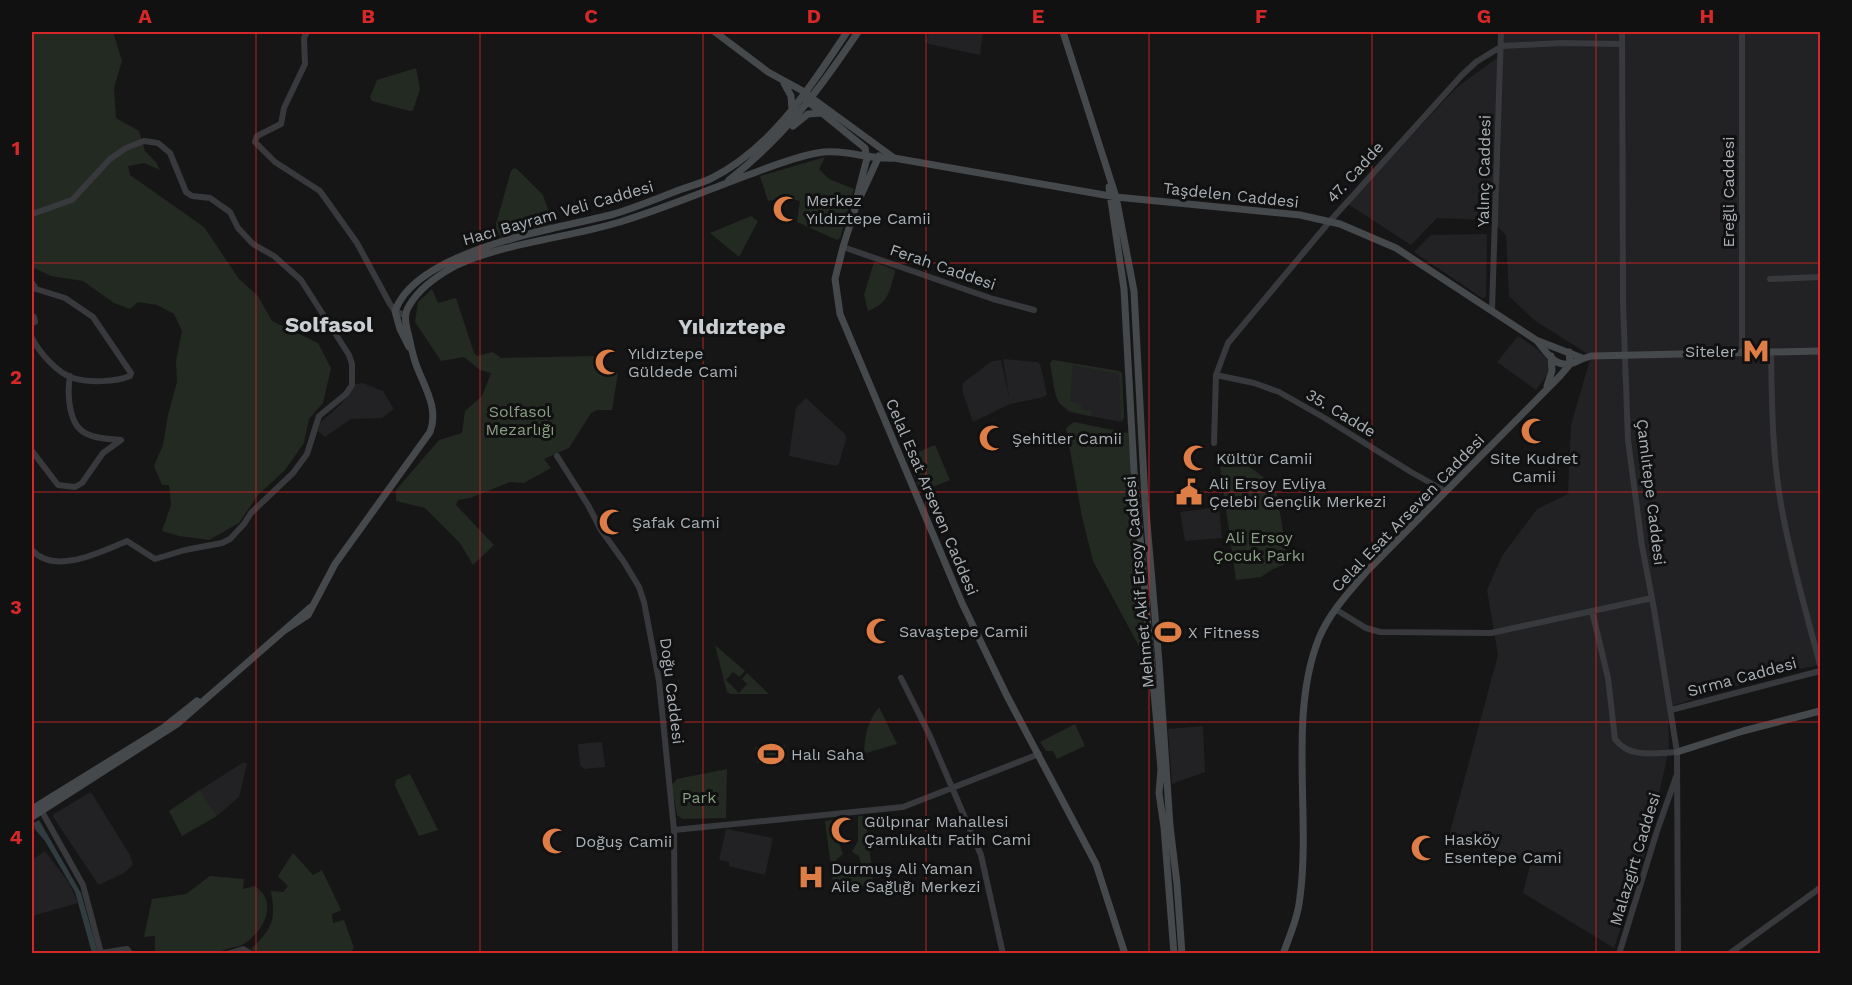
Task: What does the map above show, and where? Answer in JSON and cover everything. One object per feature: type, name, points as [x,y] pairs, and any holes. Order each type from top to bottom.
[{"type":"main road","points":[[715,32],[894,158]]},
{"type":"main road","points":[[807,97],[847,32]]},
{"type":"main road","points":[[775,141],[858,32]]},
{"type":"main road","name":"Mehmet Akif Ersoy Caddesi","points":[[1063,32],[1108,175],[1134,291],[1145,500],[1182,954]]},
{"type":"main road","points":[[782,81],[791,96],[792,110]]},
{"type":"main road","name":"Hacı Bayram Veli Caddesi","points":[[394,311],[400,299],[421,279],[436,267],[459,256],[616,213],[712,178],[754,149],[807,97]]},
{"type":"main road","points":[[807,97],[862,145],[867,156]]},
{"type":"main road","points":[[724,183],[808,114],[823,113]]},
{"type":"main road","points":[[856,206],[867,156],[872,148],[879,148]]},
{"type":"main road","points":[[856,206],[878,159],[879,148]]},
{"type":"main road","points":[[412,352],[406,316],[410,304],[441,274],[458,265],[496,252],[618,223],[724,183],[818,152],[837,152],[878,159],[894,158]]},
{"type":"main road","name":"Taşdelen Caddesi","points":[[894,158],[1113,196],[1330,221],[1396,248],[1536,340]]},
{"type":"main road","name":"Mehmet Akif Ersoy Caddesi","points":[[1113,196],[1124,289],[1134,471],[1161,769],[1159,793],[1164,827],[1174,954]]},
{"type":"main road","name":"Celal Esat Arseven Caddesi","points":[[856,206],[835,279],[840,314],[962,603],[1007,696],[1096,864],[1123,953]]},
{"type":"main road","points":[[35,811],[163,728],[203,696],[212,694],[311,607],[335,564],[430,432],[433,419],[432,406],[394,311]]},
{"type":"main road","points":[[1536,340],[1582,358],[1821,351]]},
{"type":"main road","points":[[1536,340],[1551,359],[1558,363],[1570,364],[1569,352]]},
{"type":"main road","points":[[1546,389],[1552,371],[1553,350],[1558,348]]},
{"type":"main road","name":"Celal Esat Arseven Caddesi","points":[[1283,954],[1293,930],[1300,897],[1304,818],[1302,760],[1307,685],[1315,650],[1324,629],[1335,609],[1367,572],[1522,416],[1570,364],[1582,358]]},
{"type":"main road","points":[[1677,752],[1743,731],[1821,711]]},
{"type":"street","points":[[307,32],[304,38],[305,64],[284,108],[281,124],[257,136],[255,142],[275,162],[320,191],[357,243],[394,311],[406,316]]},
{"type":"street","name":"Yalınç Caddesi","points":[[1492,310],[1501,32]]},
{"type":"street","name":"Çamlıtepe Caddesi","points":[[1622,32],[1624,355],[1628,440],[1634,490],[1677,752],[1678,954]]},
{"type":"street","name":"Ereğli Caddesi","points":[[1742,32],[1742,353]]},
{"type":"street","name":"47. Cadde","points":[[1214,442],[1216,375],[1228,343],[1330,221],[1462,75],[1476,62],[1502,46],[1561,42],[1622,44]]},
{"type":"street","points":[[32,214],[72,200],[100,168],[126,148],[144,141],[159,143],[170,153],[186,192],[192,196],[210,198],[230,212],[238,228],[253,244],[274,256],[301,280],[342,342],[349,355],[353,376],[352,385],[346,394],[319,416],[307,454],[293,473],[251,513],[230,540],[155,559],[127,540],[76,561],[48,560],[36,555],[32,550]]},
{"type":"street","name":"Ferah Caddesi","points":[[843,247],[983,296],[1034,310]]},
{"type":"street","points":[[1770,279],[1821,277]]},
{"type":"street","points":[[32,284],[36,289],[65,298],[93,317],[131,373],[123,379],[107,381],[70,376],[52,364],[38,350],[32,338]]},
{"type":"street","points":[[32,316],[35,322],[32,323]]},
{"type":"street","points":[[1771,352],[1772,428],[1780,503],[1821,665]]},
{"type":"street","name":"35. Cadde","points":[[1216,375],[1254,382],[1280,392],[1445,491]]},
{"type":"street","points":[[32,451],[58,485],[75,487],[82,483],[104,453],[121,440],[87,435],[80,430],[74,421],[71,409],[68,389],[70,376]]},
{"type":"street","name":"Doğu Caddesi","points":[[557,456],[588,504],[601,530],[624,562],[645,602],[659,681],[674,830],[675,954]]},
{"type":"street","points":[[1335,609],[1366,628],[1380,632],[1491,633],[1652,598]]},
{"type":"street","points":[[1592,611],[1608,678],[1615,739],[1620,746],[1630,751],[1677,752]]},
{"type":"street","name":"Sırma Caddesi","points":[[1671,711],[1821,671]]},
{"type":"street","points":[[901,678],[929,734],[981,855],[1003,954]]},
{"type":"street","points":[[674,830],[903,807],[1039,754]]},
{"type":"street","name":"Malazgirt Caddesi","points":[[1619,954],[1677,773]]},
{"type":"street","points":[[35,811],[83,885],[102,953],[127,949],[130,954]]},
{"type":"street","points":[[1729,954],[1821,888]]},
{"type":"street","points":[[227,954],[243,949],[252,954]]},
{"type":"shaded area","points":[[930,32],[983,32],[980,55],[929,44],[925,42]]},
{"type":"shaded area","name":"Siteler","points":[[1502,32],[1820,32],[1820,665],[1782,672],[1668,707],[1669,747],[1666,763],[1646,851],[1614,948],[1523,893],[1531,861],[1449,836],[1498,655],[1487,590],[1502,556],[1537,509],[1568,494],[1571,425],[1591,356],[1534,320],[1509,296],[1506,235],[1491,220],[1437,218],[1411,245],[1348,204],[1456,88],[1501,55]]},
{"type":"shaded area","points":[[1487,234],[1486,297],[1482,298],[1414,252],[1431,235]]},
{"type":"shaded area","points":[[1518,336],[1547,359],[1548,374],[1536,390],[1497,362]]},
{"type":"shaded area","points":[[1003,359],[1040,364],[1047,394],[1044,397],[1010,404],[973,422],[962,390],[963,383],[992,361],[1001,360],[1010,402]]},
{"type":"shaded area","points":[[1053,360],[1122,373],[1124,418],[1121,422],[1069,412],[1058,401],[1050,363]]},
{"type":"shaded area","points":[[363,383],[383,391],[394,409],[382,418],[351,419],[325,437],[318,431],[321,422],[342,403],[356,384]]},
{"type":"shaded area","points":[[806,398],[845,434],[846,439],[839,464],[836,466],[789,456],[796,408]]},
{"type":"shaded area","points":[[1219,507],[1222,538],[1185,541],[1180,512]]},
{"type":"shaded area","points":[[1203,726],[1205,772],[1172,784],[1168,729]]},
{"type":"shaded area","points":[[602,742],[605,767],[584,769],[580,766],[578,744]]},
{"type":"shaded area","points":[[244,762],[247,764],[239,797],[217,816],[200,790]]},
{"type":"shaded area","points":[[91,792],[130,855],[133,865],[124,873],[101,884],[98,884],[52,815]]},
{"type":"shaded area","points":[[39,820],[81,893],[98,953],[92,953],[75,892],[45,841],[34,828],[35,826],[32,826]]},
{"type":"shaded area","points":[[726,829],[773,838],[765,875],[729,866],[729,862],[719,860]]},
{"type":"shaded area","points":[[45,851],[69,883],[78,903],[32,916],[32,860]]},
{"type":"green space","points":[[32,32],[113,32],[122,61],[114,88],[116,118],[139,131],[145,151],[156,162],[160,170],[144,163],[128,166],[130,175],[204,227],[239,279],[258,296],[272,321],[318,343],[331,368],[323,403],[309,419],[304,443],[285,470],[258,495],[239,523],[209,540],[162,531],[171,505],[169,485],[162,485],[154,466],[163,445],[177,382],[176,361],[182,331],[174,314],[157,305],[138,302],[130,309],[114,303],[83,281],[51,276],[32,267]]},
{"type":"green space","points":[[416,68],[420,89],[413,110],[372,101],[370,97],[377,80]]},
{"type":"green space","points":[[825,157],[819,169],[829,179],[854,189],[840,238],[837,240],[797,222],[800,201],[786,197],[768,201],[760,176]]},
{"type":"green space","points":[[514,168],[543,195],[553,223],[551,226],[502,238],[496,229],[496,224],[511,171]]},
{"type":"green space","points":[[751,216],[758,221],[739,257],[710,233]]},
{"type":"green space","points":[[874,262],[895,270],[895,272],[884,300],[868,311],[864,295]]},
{"type":"green space","name":"Solfasol Mezarlığı","points":[[432,289],[438,303],[456,298],[477,356],[493,352],[501,358],[595,356],[608,372],[618,373],[612,410],[597,410],[591,413],[569,448],[544,459],[551,468],[524,483],[510,482],[470,498],[458,500],[456,505],[494,545],[473,565],[460,543],[425,508],[396,501],[396,490],[439,440],[462,433],[465,411],[482,396],[491,373],[480,370],[464,357],[441,361],[415,322],[418,302]]},
{"type":"green space","points":[[1053,360],[1122,373],[1124,418],[1121,422],[1119,374],[1073,365],[1070,401],[1081,405],[1081,409],[1092,411],[1091,416],[1062,406],[1056,394],[1050,363]]},
{"type":"green space","points":[[1074,422],[1128,433],[1147,661],[1093,561],[1082,517],[1066,428]]},
{"type":"green space","points":[[935,445],[950,480],[921,492],[906,457]]},
{"type":"green space","name":"Ali Ersoy Çocuk Parkı","points":[[1228,455],[1262,476],[1277,494],[1288,563],[1261,577],[1236,580],[1219,459]]},
{"type":"green space","points":[[715,645],[745,671],[739,677],[733,672],[726,680],[739,693],[747,684],[742,679],[747,673],[769,694],[730,694],[727,692]]},
{"type":"green space","points":[[879,707],[897,744],[866,753],[864,752],[865,739],[868,728]]},
{"type":"green space","points":[[1075,724],[1085,746],[1057,759],[1053,751],[1046,751],[1040,742]]},
{"type":"green space","name":"Halı Saha","points":[[785,745],[786,761],[757,763],[755,747]]},
{"type":"green space","name":"Park","points":[[727,769],[726,818],[682,819],[677,815],[672,785],[677,779]]},
{"type":"green space","points":[[410,774],[438,830],[419,836],[395,786],[396,780]]},
{"type":"green space","points":[[200,790],[217,816],[182,836],[169,811]]},
{"type":"green space","points":[[858,816],[866,820],[873,880],[869,885],[834,890],[825,821],[841,819],[831,828],[836,834],[843,854],[836,860],[839,865],[850,869],[861,863],[859,856],[852,852],[858,841]]},
{"type":"green space","points":[[293,853],[313,875],[322,870],[341,910],[332,914],[333,923],[344,920],[354,948],[350,953],[258,954],[251,949],[271,923],[273,909],[271,891],[283,892],[288,886],[278,876]]},
{"type":"green space","points":[[210,876],[244,879],[243,889],[255,886],[261,891],[265,897],[267,911],[258,931],[242,945],[219,953],[164,954],[155,952],[155,936],[144,937],[152,899],[186,894]]},
{"type":"place","name":"Merkez Yıldıztepe Camii","points":[[786,209]]},
{"type":"place","name":"Siteler","points":[[1756,351]]},
{"type":"place","name":"Yıldıztepe Güldede Cami","points":[[608,362]]},
{"type":"place","name":"Site Kudret Camii","points":[[1534,431]]},
{"type":"place","name":"Şehitler Camii","points":[[992,438]]},
{"type":"place","name":"Kültür Camii","points":[[1196,458]]},
{"type":"place","name":"Ali Ersoy Evliya Çelebi Gençlik Merkezi","points":[[1189,492]]},
{"type":"place","name":"Şafak Cami","points":[[612,522]]},
{"type":"place","name":"Savaştepe Camii","points":[[879,631]]},
{"type":"place","name":"X Fitness","points":[[1168,632]]},
{"type":"place","name":"Halı Saha","points":[[771,754]]},
{"type":"place","name":"Gülpınar Mahallesi Çamlıkaltı Fatih Cami","points":[[844,830]]},
{"type":"place","name":"Doğuş Camii","points":[[555,841]]},
{"type":"place","name":"Hasköy Esentepe Cami","points":[[1424,848]]},
{"type":"place","name":"Durmuş Ali Yaman Aile Sağlığı Merkezi","points":[[811,877]]},
{"type":"district","name":"Solfasol","points":[[329,324]]},
{"type":"district","name":"Yıldıztepe","points":[[732,326]]}]
